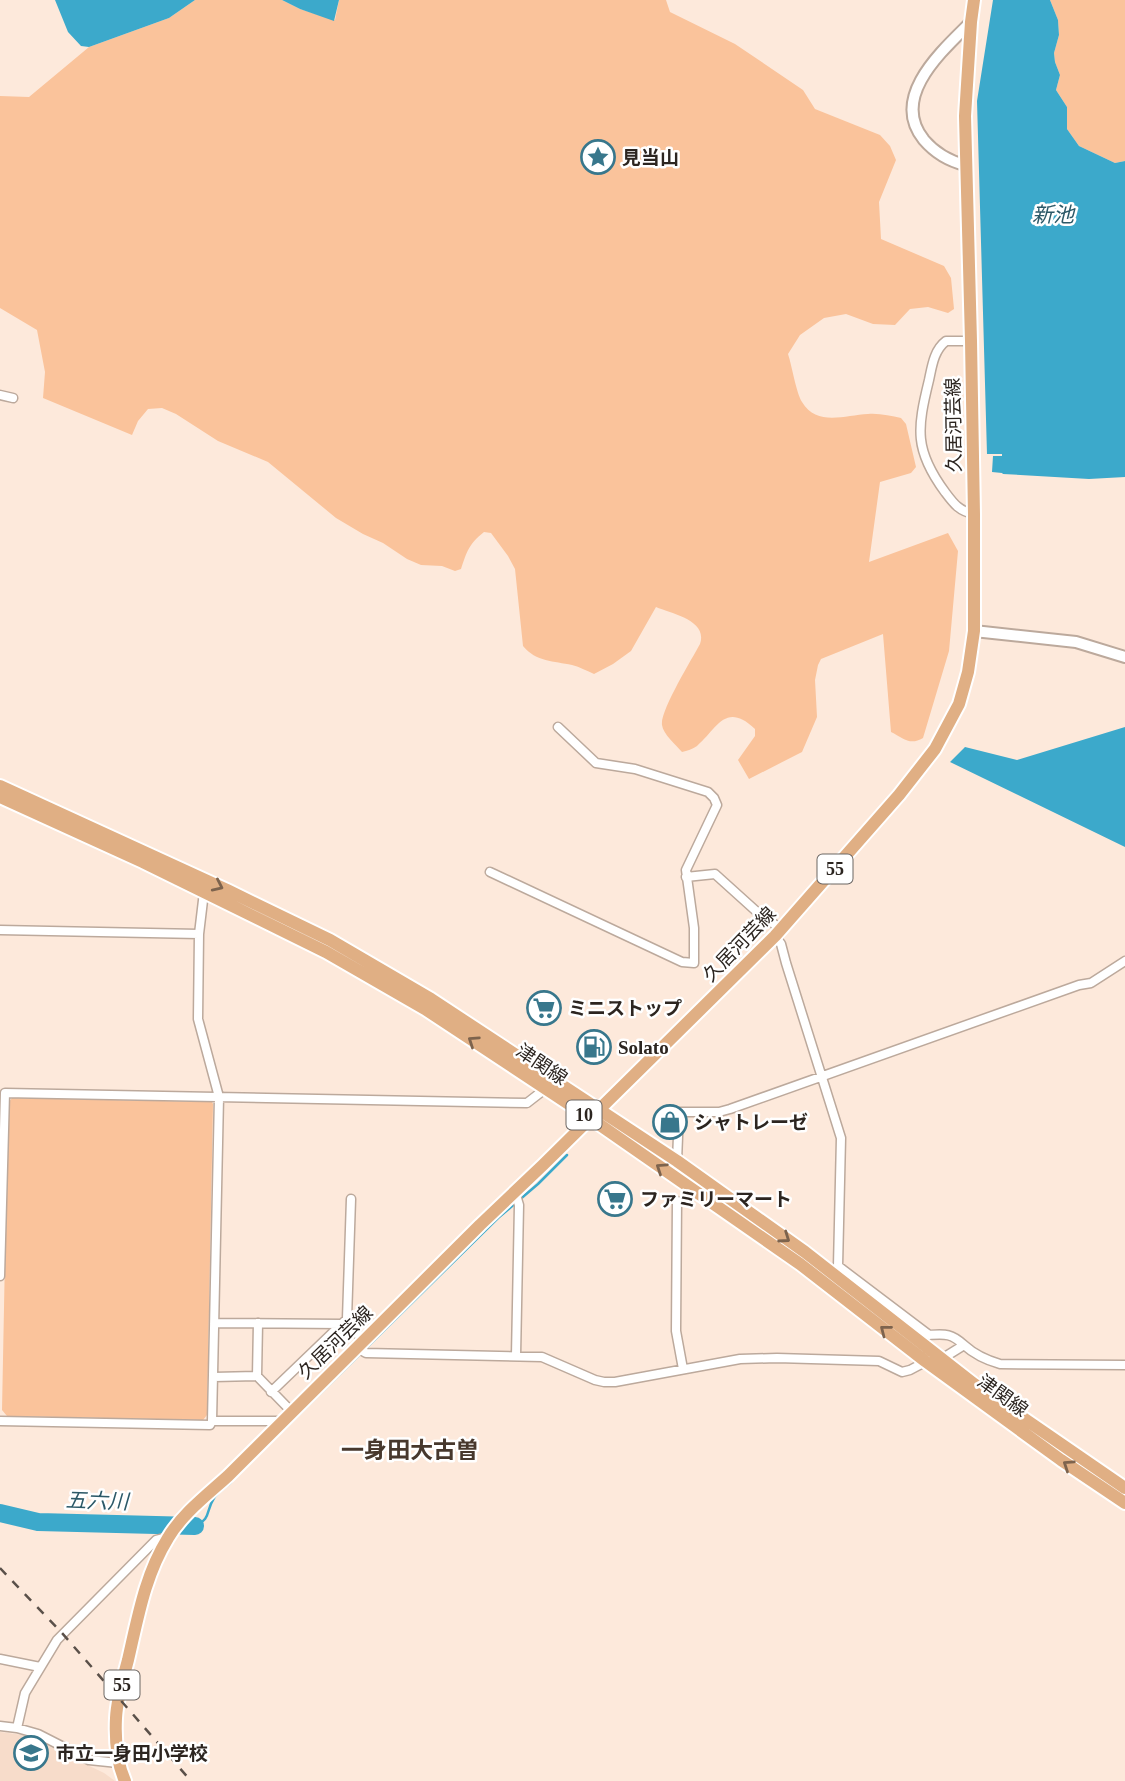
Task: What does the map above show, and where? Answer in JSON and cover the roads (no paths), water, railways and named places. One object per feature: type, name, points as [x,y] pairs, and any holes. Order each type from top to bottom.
[{"type":"main road","name":"久居河芸線","points":[[125,1781],[118,1763],[116,1716],[119,1698],[144,1589],[169,1536],[188,1513],[287,1417],[363,1348],[517,1199],[594,1114],[778,933],[899,795],[935,749],[959,704],[968,672],[974,631],[971,341],[965,165],[966,86],[974,0]]},
{"type":"main road","name":"津関線","points":[[0,786],[330,940],[431,999],[800,1264],[925,1361],[1061,1460],[1125,1503]]},
{"type":"main road","name":"津関線","points":[[0,797],[143,862],[327,952],[414,1002],[545,1089],[677,1161],[805,1252],[942,1359],[1125,1488]]},
{"type":"street","points":[[965,165],[952,162],[926,142],[914,121],[913,109],[922,77],[971,22]]},
{"type":"street","points":[[971,341],[946,341],[940,345],[928,384],[919,433],[924,456],[932,473],[957,508],[974,514]]},
{"type":"street","points":[[0,395],[13,398]]},
{"type":"street","points":[[974,631],[1066,641],[1125,657]]},
{"type":"street","points":[[490,872],[682,962],[694,965],[694,928],[686,870],[717,806],[714,798],[708,792],[662,777],[635,769],[596,763],[558,727]]},
{"type":"street","points":[[686,877],[715,874],[778,933],[841,1138],[838,1266],[929,1335],[955,1336],[973,1353],[986,1360],[1000,1364],[1125,1365]]},
{"type":"street","points":[[0,1421],[210,1425],[212,1421],[219,1097],[198,1019],[199,934],[204,892]]},
{"type":"street","points":[[0,930],[199,934]]},
{"type":"street","points":[[677,1161],[679,1112],[719,1112],[1091,983],[1125,961]]},
{"type":"street","points":[[0,1276],[2,1094],[527,1103],[545,1089]]},
{"type":"street","points":[[271,1392],[347,1319],[351,1199]]},
{"type":"street","points":[[516,1356],[517,1199]]},
{"type":"street","points":[[677,1202],[676,1331],[683,1369]]},
{"type":"street","points":[[214,1323],[342,1324],[363,1348],[542,1357],[604,1382],[740,1359],[879,1361],[902,1371],[910,1370],[925,1361],[942,1359],[964,1345]]},
{"type":"street","points":[[212,1421],[287,1417],[257,1376],[258,1323]]},
{"type":"street","points":[[214,1377],[257,1376]]},
{"type":"street","points":[[17,1728],[25,1693],[62,1633],[156,1539],[169,1536]]},
{"type":"street","points":[[136,1560],[152,1570]]},
{"type":"street","points":[[0,1658],[40,1667]]},
{"type":"street","points":[[0,1726],[38,1734],[89,1760],[118,1763]]},
{"type":"water","points":[[55,0],[195,0],[169,18],[89,47],[81,46],[68,32]]},
{"type":"water","points":[[282,0],[339,0],[334,21]]},
{"type":"water","name":"新池","points":[[993,0],[1050,0],[1058,20],[1059,35],[1054,53],[1060,75],[1056,90],[1067,107],[1067,129],[1079,146],[1115,163],[1125,161],[1125,477],[1089,479],[1003,474],[992,472],[993,456],[1002,454],[987,454],[977,101]]},
{"type":"water","points":[[1125,727],[1125,847],[950,762],[965,747],[1017,760]]},
{"type":"waterway","points":[[365,1349],[498,1218],[567,1155]]},
{"type":"waterway","points":[[283,1430],[360,1354]]},
{"type":"waterway","points":[[195,1526],[204,1520],[214,1498],[231,1482]]},
{"type":"waterway","name":"五六川","points":[[0,1513],[38,1522],[195,1526]]},
{"type":"railway","points":[[0,1568],[62,1633],[191,1781]]},
{"type":"place","name":"見当山","points":[[598,157]]},
{"type":"place","name":"ミニストップ","points":[[544,1008]]},
{"type":"place","name":"Solato","points":[[594,1047]]},
{"type":"place","name":"シャトレーゼ","points":[[670,1122]]},
{"type":"place","name":"ファミリーマート","points":[[615,1199]]},
{"type":"place","name":"市立一身田小学校","points":[[31,1753]]},
{"type":"district","name":"一身田大古曽","points":[[410,1450]]}]
